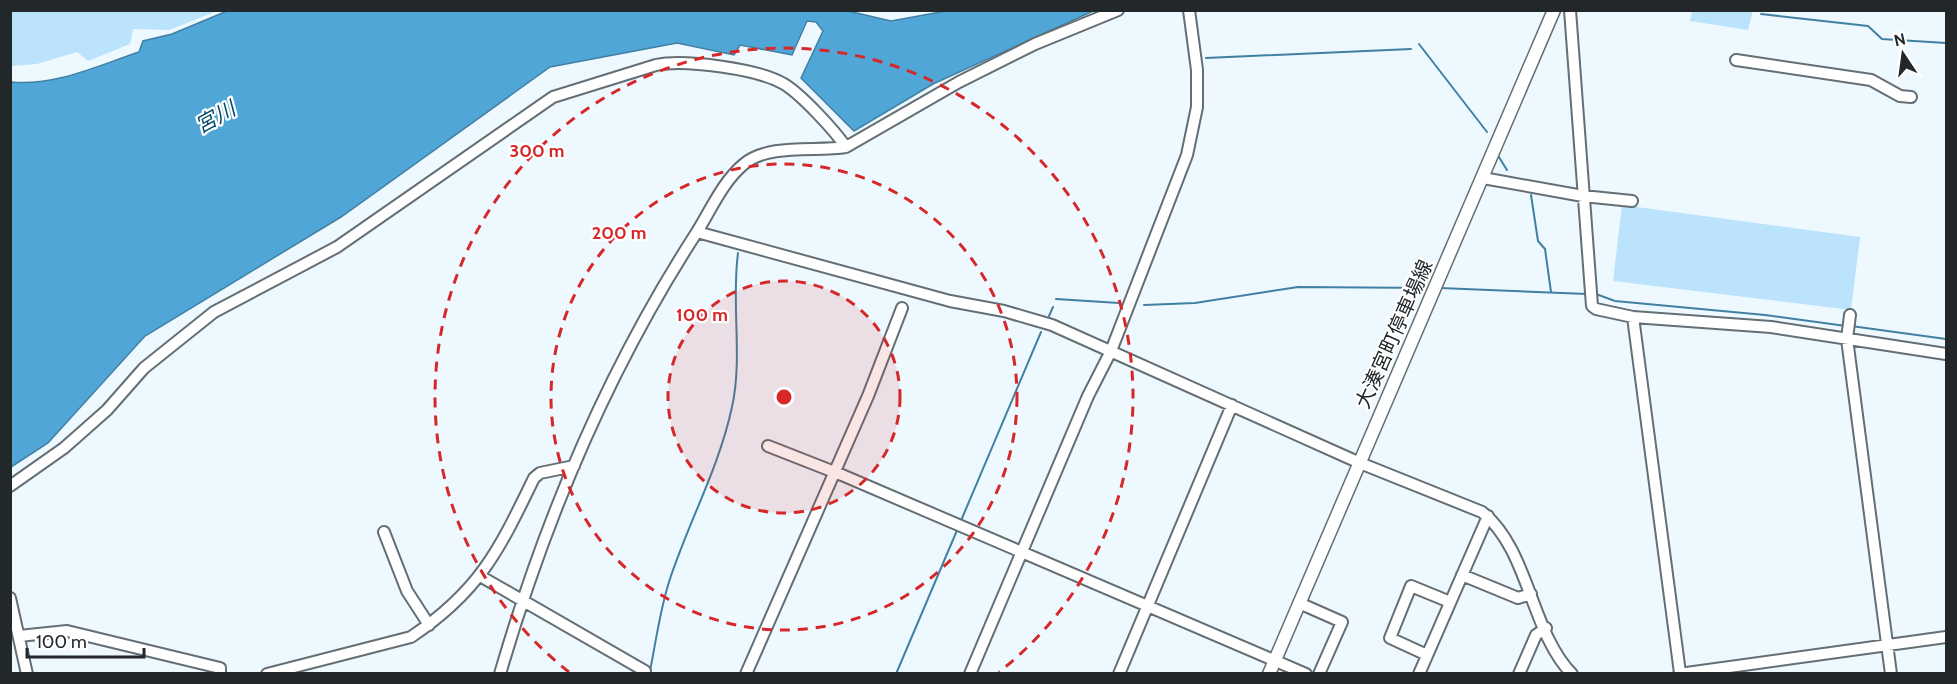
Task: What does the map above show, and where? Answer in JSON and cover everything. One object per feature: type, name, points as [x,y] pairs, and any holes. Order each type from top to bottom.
[{"type":"main road","name":"大湊宮町停車場線","points":[[1269,674],[1554,10]]},
{"type":"street","points":[[500,674],[522,599],[574,466],[608,387],[658,291],[724,188],[744,164],[759,156],[782,152],[846,147],[959,82],[1035,44],[1118,10]]},
{"type":"street","points":[[970,674],[1088,396],[1111,351],[1187,155],[1197,107],[1197,70],[1189,10]]},
{"type":"street","points":[[1570,10],[1589,294],[1596,309],[1633,317],[1771,327],[1947,354]]},
{"type":"street","points":[[1736,60],[1871,80],[1900,96],[1911,97]]},
{"type":"street","points":[[10,486],[78,436],[107,410],[144,368],[214,312],[337,247],[534,109],[567,91],[671,62],[704,64],[774,80],[786,85],[835,132],[846,147]]},
{"type":"street","points":[[1483,178],[1583,196],[1632,201]]},
{"type":"street","points":[[697,232],[950,300],[1028,317],[1111,351],[1360,463],[1476,509],[1488,516],[1508,544],[1546,628],[1569,672]]},
{"type":"street","points":[[746,674],[832,472],[871,388],[902,308]]},
{"type":"street","points":[[1850,315],[1847,339],[1891,674]]},
{"type":"street","points":[[1633,317],[1679,674],[1751,668],[1947,637]]},
{"type":"street","points":[[1119,674],[1232,405]]},
{"type":"street","points":[[768,446],[1306,674]]},
{"type":"street","points":[[267,674],[305,670],[411,637],[429,625],[451,608],[480,576],[499,549],[534,478],[540,473],[574,466]]},
{"type":"street","points":[[1419,674],[1488,516]]},
{"type":"street","points":[[384,532],[407,591],[429,625]]},
{"type":"street","points":[[1462,574],[1518,598],[1531,594]]},
{"type":"street","points":[[480,576],[645,671]]},
{"type":"street","points":[[1427,655],[1390,638],[1411,586],[1450,602]]},
{"type":"street","points":[[10,598],[27,674]]},
{"type":"street","points":[[1299,603],[1342,622],[1319,674]]},
{"type":"street","points":[[1519,674],[1536,635],[1546,628]]},
{"type":"street","points":[[19,636],[68,631],[220,668],[220,674]]},
{"type":"shaded area","points":[[11,10],[217,11],[169,30],[133,29],[130,44],[88,61],[77,52],[37,64],[11,66]]},
{"type":"shaded area","points":[[1692,11],[1753,11],[1748,30],[1690,21]]},
{"type":"shaded area","points":[[1622,205],[1860,237],[1851,310],[1613,281]]},
{"type":"water","name":"宮川","points":[[227,11],[848,11],[891,21],[946,11],[1093,11],[933,84],[854,131],[801,78],[823,31],[816,22],[807,21],[792,55],[740,45],[734,55],[677,43],[550,67],[341,217],[145,336],[48,443],[11,467],[11,82],[44,81],[92,69],[139,52],[143,41],[172,34]]},
{"type":"waterway","points":[[1761,14],[1868,26],[1882,39],[1946,43]]},
{"type":"waterway","points":[[1419,44],[1487,132]]},
{"type":"waterway","points":[[1206,58],[1411,49]]},
{"type":"waterway","points":[[1497,154],[1507,170]]},
{"type":"waterway","points":[[1531,195],[1538,241],[1545,249],[1551,292]]},
{"type":"waterway","points":[[650,671],[669,582],[719,452],[732,407],[737,369],[736,272],[738,253]]},
{"type":"waterway","points":[[1144,305],[1195,303],[1298,287],[1431,288]]},
{"type":"waterway","points":[[1440,288],[1587,294]]},
{"type":"waterway","points":[[1596,294],[1615,301],[1765,315],[1846,326]]},
{"type":"waterway","points":[[1056,299],[1119,303]]},
{"type":"waterway","points":[[1049,316],[1053,307]]},
{"type":"waterway","points":[[1851,326],[1946,339]]},
{"type":"waterway","points":[[960,523],[1041,332]]},
{"type":"waterway","points":[[896,674],[958,528]]}]
